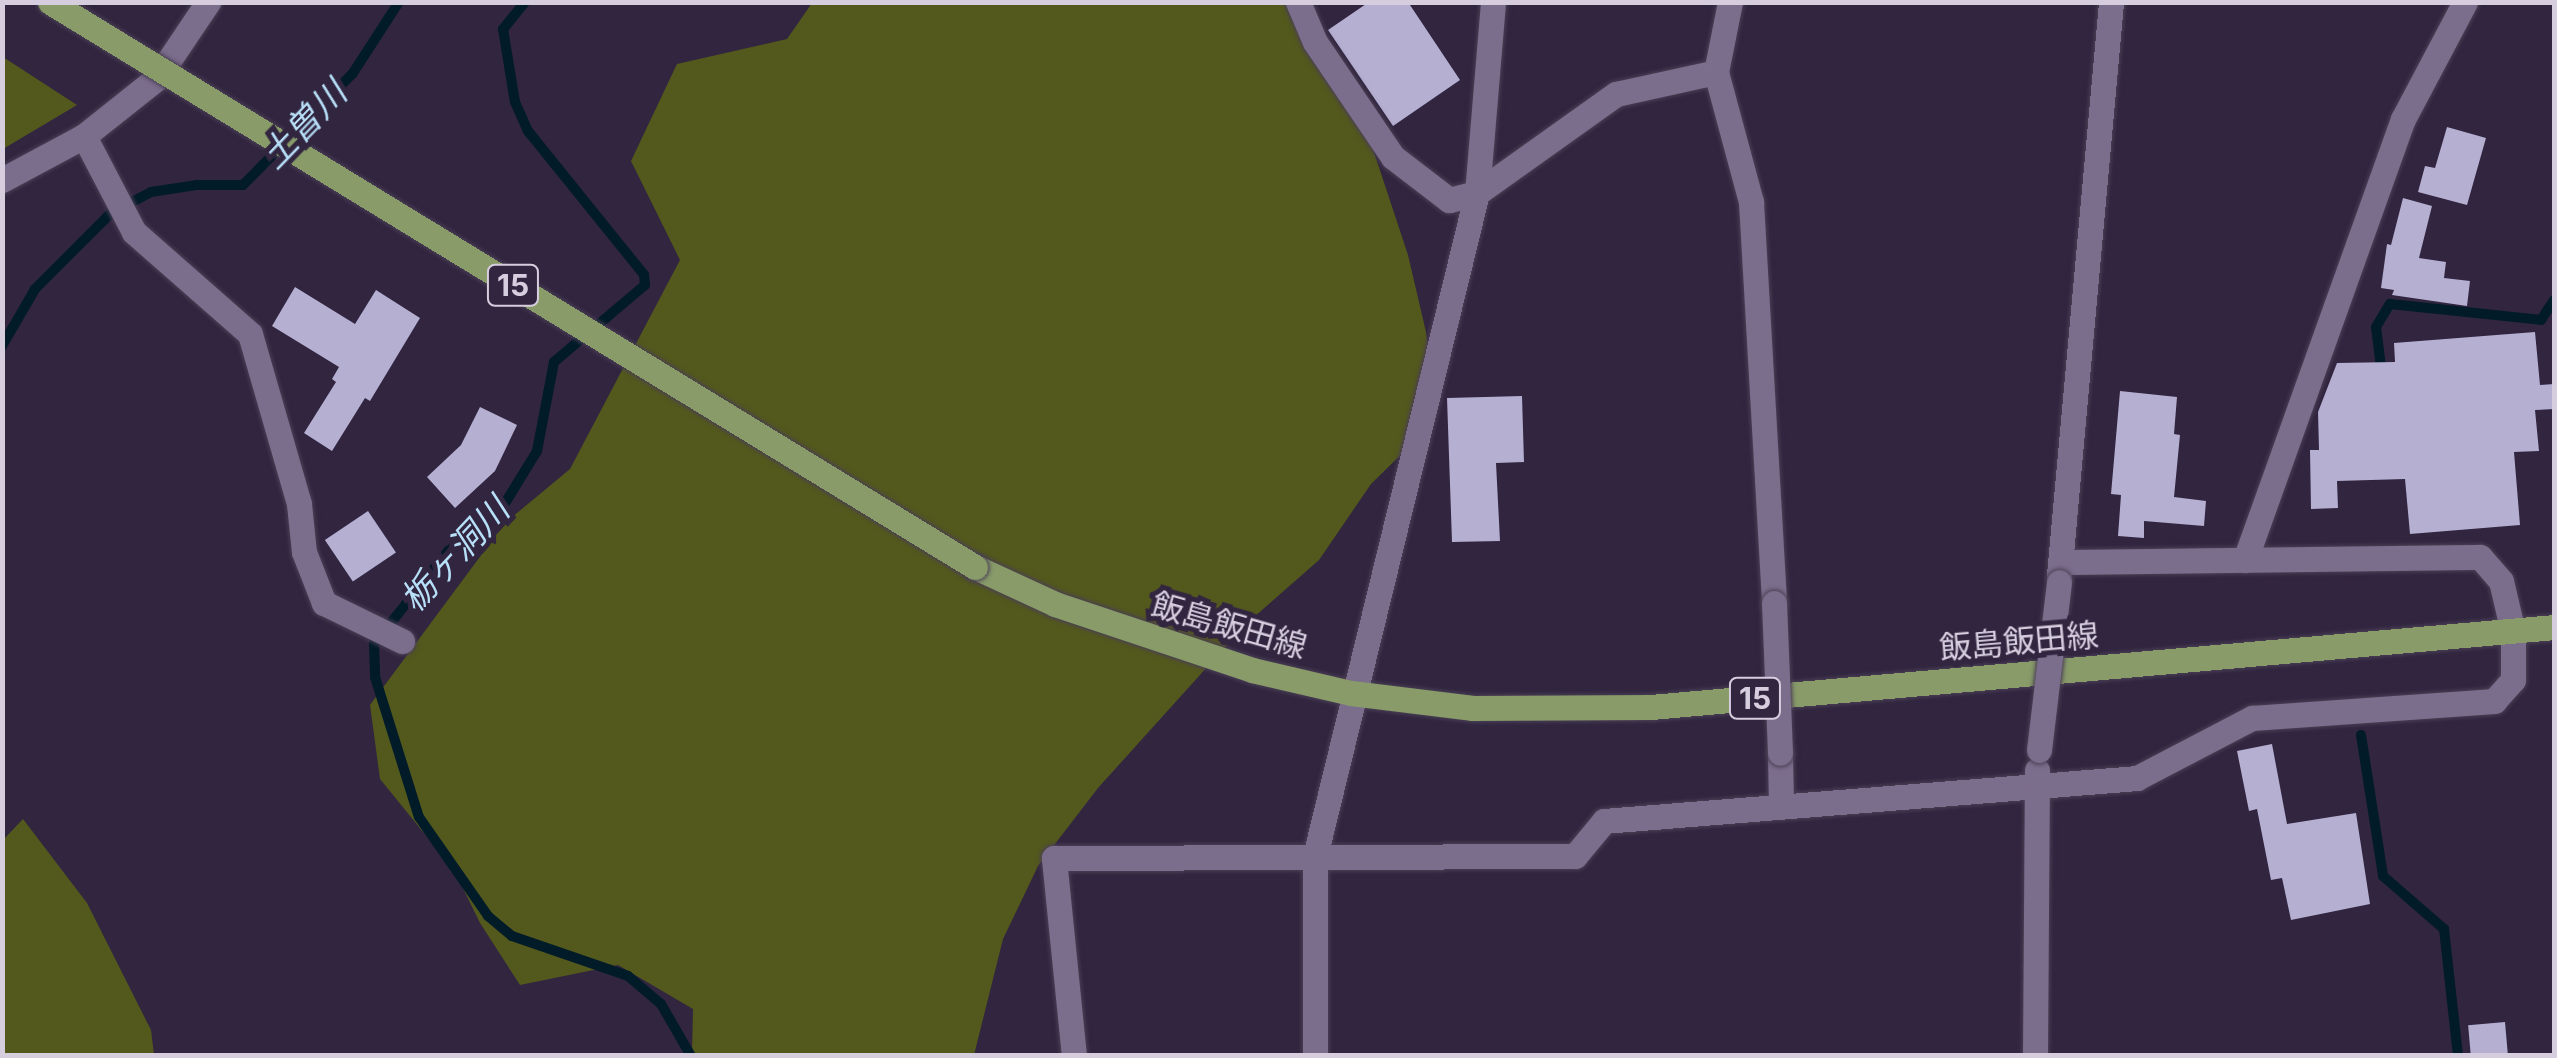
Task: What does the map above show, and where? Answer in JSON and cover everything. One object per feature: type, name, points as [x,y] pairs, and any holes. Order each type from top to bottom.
[{"type":"main road","name":"飯島飯田線","points":[[50,2],[975,567],[1055,604],[1252,670],[1352,694],[1473,708],[1651,707],[2554,628]]},
{"type":"street","points":[[2,180],[84,136],[157,78],[208,2]]},
{"type":"street","points":[[1298,2],[1314,42],[1393,157],[1449,200],[1477,193],[1616,94],[1716,72]]},
{"type":"street","points":[[1314,1056],[1315,856],[1477,193],[1493,2]]},
{"type":"street","points":[[1730,2],[1716,72],[1751,202],[1781,804]]},
{"type":"street","points":[[2035,1056],[2036,782],[2060,572],[2111,2]]},
{"type":"street","points":[[2245,560],[2297,404],[2403,119],[2466,2]]},
{"type":"street","points":[[84,136],[134,232],[250,334],[299,504],[304,552],[324,603],[402,641]]},
{"type":"street","points":[[1074,1056],[1054,858],[1576,856],[1604,820],[2036,782],[2137,778],[2252,718],[2494,701],[2512,680],[2513,632],[2501,581],[2480,557],[2245,560],[2060,572]]},
{"type":"green space","points":[[812,3],[1311,3],[1363,119],[1408,255],[1426,332],[1431,373],[1422,434],[1371,484],[1319,560],[1245,625],[1098,788],[1038,866],[1003,939],[974,1055],[692,1055],[693,1009],[618,965],[520,985],[480,923],[454,870],[380,779],[370,705],[505,523],[570,469],[680,260],[631,161],[677,64],[787,39]]},
{"type":"green space","points":[[3,57],[77,105],[3,149]]},
{"type":"green space","points":[[23,819],[87,903],[151,1030],[154,1055],[3,1055],[3,840]]},
{"type":"building","points":[[1369,2],[1408,2],[1460,80],[1393,126],[1328,30]]},
{"type":"building","points":[[2447,127],[2486,138],[2467,205],[2418,192],[2425,166],[2435,168]]},
{"type":"building","points":[[2403,198],[2432,206],[2419,258],[2446,262],[2444,278],[2470,281],[2467,306],[2392,295],[2394,290],[2381,288],[2387,244],[2391,245]]},
{"type":"building","points":[[295,287],[355,324],[376,290],[420,318],[370,401],[365,398],[332,451],[304,433],[336,382],[332,379],[339,367],[272,326]]},
{"type":"building","points":[[2535,332],[2540,385],[2554,384],[2554,409],[2535,410],[2539,451],[2514,452],[2520,525],[2410,534],[2405,479],[2337,481],[2338,508],[2311,509],[2310,450],[2319,450],[2318,412],[2337,363],[2395,362],[2394,343]]},
{"type":"building","points":[[2120,391],[2177,397],[2174,434],[2180,435],[2174,497],[2206,501],[2204,526],[2144,521],[2144,538],[2118,536],[2121,495],[2111,494]]},
{"type":"building","points":[[1522,396],[1524,462],[1496,463],[1500,541],[1452,542],[1447,398]]},
{"type":"building","points":[[480,407],[517,425],[495,471],[455,508],[427,477],[461,445]]},
{"type":"building","points":[[368,511],[396,552],[353,582],[325,540]]},
{"type":"building","points":[[2272,744],[2287,824],[2356,813],[2370,904],[2291,920],[2282,878],[2271,880],[2257,809],[2249,811],[2237,751]]},
{"type":"building","points":[[2505,1022],[2508,1056],[2471,1056],[2468,1025]]},
{"type":"waterway","name":"土曽川","points":[[2,346],[35,289],[111,213],[151,192],[197,185],[243,185],[353,73],[399,2]]},
{"type":"waterway","name":"栃ヶ洞川","points":[[525,2],[503,29],[515,102],[528,131],[644,275],[645,285],[554,362],[537,451],[496,518],[448,551],[374,644],[375,677],[419,817],[488,916],[512,936],[628,976],[661,1004],[691,1056]]},
{"type":"waterway","points":[[2382,375],[2376,327],[2390,304],[2541,320],[2554,300]]},
{"type":"waterway","points":[[2361,735],[2383,876],[2444,929],[2458,1056]]}]
